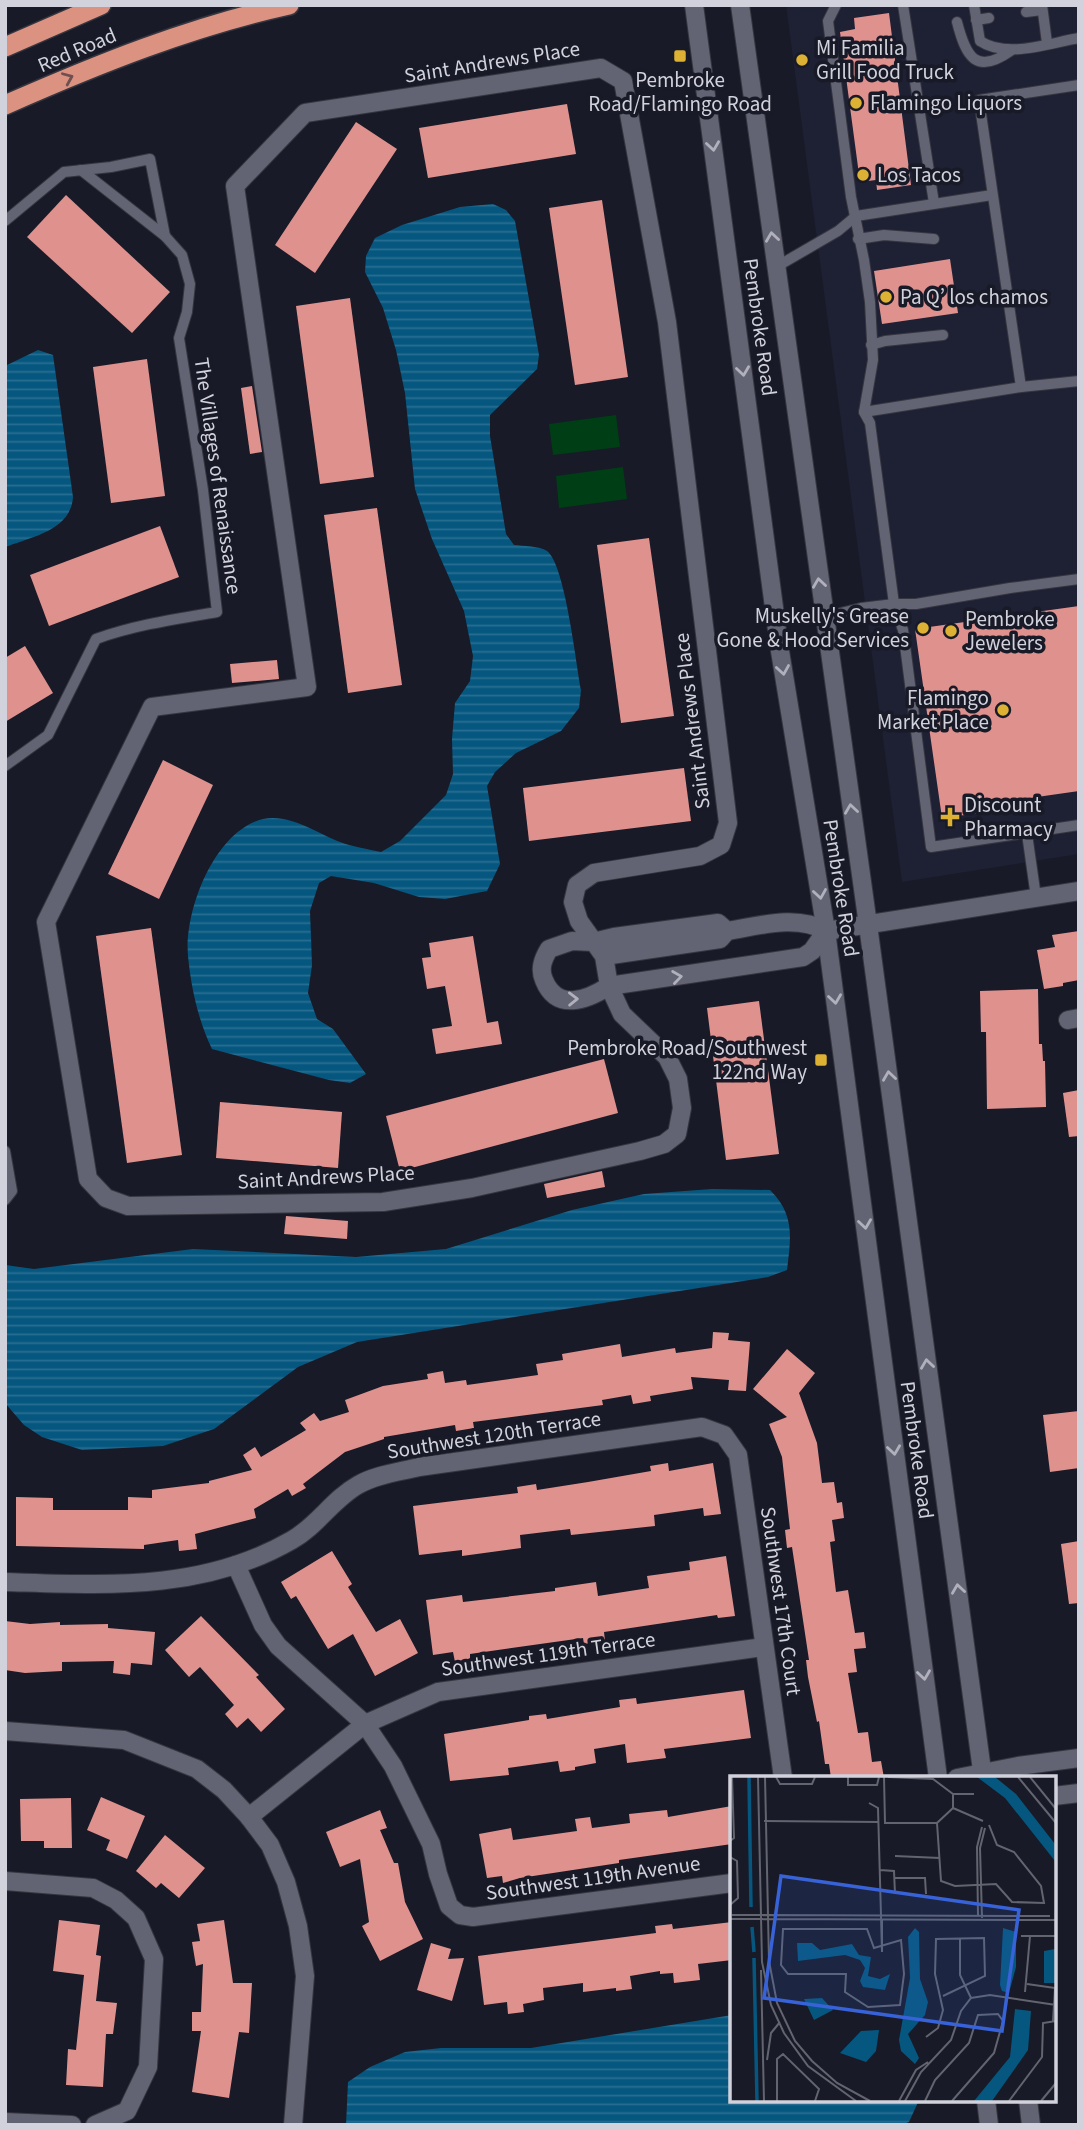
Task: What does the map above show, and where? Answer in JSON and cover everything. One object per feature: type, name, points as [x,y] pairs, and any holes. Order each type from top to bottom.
[{"type":"highway","name":"Red Road","points":[[5,47],[101,5]]},
{"type":"highway","name":"Red Road","points":[[5,106],[152,44],[240,16],[289,5]]},
{"type":"street","name":"Pembroke Road","points":[[694,5],[779,645],[826,931],[938,1776]]},
{"type":"street","name":"Pembroke Road","points":[[740,5],[983,1776]]},
{"type":"street","name":"Saint Andrews Place","points":[[601,68],[623,81],[667,322],[728,823],[721,845],[700,856],[594,873],[577,885],[573,901],[579,921],[598,949],[609,986],[622,1014],[667,1057],[678,1079],[682,1108],[677,1134],[664,1144],[472,1188],[383,1202],[128,1206],[106,1198],[88,1179],[46,922],[152,707],[307,687],[235,186],[305,113],[601,68]]},
{"type":"street","points":[[826,931],[812,951],[793,960],[609,986],[583,999],[558,998],[548,990],[542,976],[542,961],[549,949],[572,941],[598,949],[720,939],[727,931],[803,922],[813,923],[826,931],[1079,891]]},
{"type":"street","name":"Southwest 120th Terrace","points":[[5,1582],[108,1585],[201,1577],[263,1555],[295,1539],[358,1485],[382,1476],[419,1466],[702,1427],[724,1435]]},
{"type":"street","name":"Southwest 17th Court","points":[[724,1435],[738,1455],[783,1776]]},
{"type":"street","points":[[236,1565],[263,1625],[278,1646],[365,1724]]},
{"type":"street","name":"Southwest 119th Terrace","points":[[249,1817],[365,1724],[438,1692],[764,1647]]},
{"type":"street","name":"Southwest 119th Avenue","points":[[365,1724],[393,1766],[412,1802],[430,1844],[449,1906],[460,1915],[473,1917],[513,1913],[730,1883]]},
{"type":"street","points":[[5,1731],[124,1740],[197,1769],[224,1790],[270,1845],[286,1882],[298,1926],[305,1976],[293,2125]]},
{"type":"street","points":[[983,1776],[1079,1758]]},
{"type":"street","points":[[1056,1796],[1079,1793]]},
{"type":"street","points":[[5,1881],[93,1888],[116,1900],[136,1918],[154,1959],[148,2067],[127,2111],[95,2125]]},
{"type":"street","points":[[986,2102],[989,2125]]},
{"type":"street","points":[[1028,2102],[1031,2125]]},
{"type":"street","points":[[5,2122],[72,2125]]},
{"type":"lane","points":[[836,5],[828,21],[851,197],[870,302],[873,360],[864,412],[870,423],[894,604],[904,630],[931,847],[1079,825]]},
{"type":"lane","points":[[903,5],[934,203]]},
{"type":"lane","points":[[974,5],[980,41],[988,47],[1012,50],[1079,38]]},
{"type":"lane","points":[[1026,12],[1042,8],[1047,43]]},
{"type":"lane","points":[[976,20],[989,18]]},
{"type":"lane","points":[[957,22],[963,44],[968,55],[973,58],[984,61],[999,59],[1012,50]]},
{"type":"lane","points":[[1021,387],[979,100],[1079,85]]},
{"type":"lane","name":"The Villages of Renaissance","points":[[5,221],[64,172],[150,159],[165,236]]},
{"type":"lane","name":"The Villages of Renaissance","points":[[5,766],[48,735],[96,639],[120,630],[217,612],[203,490],[179,338],[187,312],[190,285],[182,255],[165,236],[81,170]]},
{"type":"lane","points":[[776,267],[838,231],[856,216],[992,195]]},
{"type":"lane","points":[[858,239],[884,236],[934,239]]},
{"type":"lane","points":[[871,345],[943,335]]},
{"type":"lane","points":[[864,412],[1021,387],[1079,381]]},
{"type":"lane","points":[[824,617],[861,608],[916,604],[1079,579]]},
{"type":"lane","points":[[1027,834],[1036,897]]},
{"type":"lane","points":[[5,1151],[12,1191],[5,1200]]},
{"type":"shaded area","points":[[786,5],[1079,5],[1079,854],[902,882]]},
{"type":"green space","points":[[616,415],[620,447],[553,455],[549,424]]},
{"type":"green space","points":[[623,467],[627,499],[559,508],[556,476]]},
{"type":"water","points":[[493,204],[506,210],[515,221],[539,355],[537,369],[490,415],[490,436],[506,534],[514,545],[544,549],[553,560],[564,594],[573,638],[581,690],[579,708],[561,731],[516,753],[495,772],[487,786],[500,864],[487,891],[445,899],[419,897],[374,883],[331,876],[319,883],[310,911],[312,965],[308,993],[317,1019],[333,1029],[366,1074],[350,1083],[329,1080],[212,1049],[199,1015],[191,980],[188,937],[191,917],[197,895],[217,855],[230,839],[246,826],[263,819],[283,819],[345,844],[381,852],[400,841],[446,795],[453,774],[455,703],[470,681],[473,656],[464,611],[432,539],[415,489],[405,393],[396,350],[383,308],[365,272],[366,256],[375,238],[402,225],[460,207]]},
{"type":"water","points":[[38,350],[53,355],[73,497],[71,508],[58,525],[5,547],[5,366]]},
{"type":"water","points":[[712,1189],[770,1190],[784,1208],[789,1227],[787,1270],[768,1277],[357,1342],[298,1367],[214,1429],[163,1446],[82,1450],[42,1437],[24,1425],[5,1403],[5,1265],[34,1269],[193,1249],[356,1257],[446,1249],[572,1210],[644,1194]]},
{"type":"water","points":[[730,2015],[730,2102],[918,2102],[909,2122],[901,2125],[346,2125],[348,2082],[370,2067],[405,2052],[441,2048],[531,2048]]},
{"type":"building","points":[[889,13],[911,185],[877,190],[876,180],[860,182],[840,32],[855,29],[854,18]]},
{"type":"building","points":[[567,104],[576,154],[428,178],[419,128]]},
{"type":"building","points":[[356,122],[397,149],[315,273],[275,245]]},
{"type":"building","points":[[66,195],[170,292],[132,333],[27,237]]},
{"type":"building","points":[[602,200],[628,377],[575,385],[549,208]]},
{"type":"building","points":[[950,259],[958,313],[882,324],[874,271]]},
{"type":"building","points":[[350,298],[374,477],[320,484],[296,306]]},
{"type":"building","points":[[147,359],[165,496],[111,503],[93,367]]},
{"type":"building","points":[[252,386],[262,452],[250,454],[241,388]]},
{"type":"building","points":[[377,508],[402,685],[348,693],[324,515]]},
{"type":"building","points":[[160,526],[179,577],[49,626],[30,575]]},
{"type":"building","points":[[649,538],[674,716],[621,723],[597,545]]},
{"type":"building","name":"Flamingo Market Place","points":[[1079,606],[1079,791],[1001,802],[1003,810],[942,818],[915,629]]},
{"type":"building","points":[[25,646],[53,693],[5,722],[5,658]]},
{"type":"building","points":[[277,660],[279,679],[232,683],[230,664]]},
{"type":"building","points":[[163,760],[213,785],[159,899],[108,874]]},
{"type":"building","points":[[684,768],[691,821],[529,841],[523,788]]},
{"type":"building","points":[[151,928],[182,1155],[127,1163],[96,936]]},
{"type":"building","points":[[1079,931],[1079,980],[1044,989],[1037,950],[1055,947],[1052,935]]},
{"type":"building","points":[[473,936],[487,1023],[498,1021],[502,1044],[436,1054],[432,1029],[452,1026],[445,986],[427,989],[422,958],[431,957],[429,943]]},
{"type":"building","points":[[1038,989],[1039,1044],[1042,1044],[1045,1061],[1046,1107],[987,1109],[986,1032],[981,1032],[980,991]]},
{"type":"building","points":[[759,1001],[779,1154],[726,1160],[707,1008]]},
{"type":"building","points":[[604,1059],[618,1113],[400,1171],[386,1116]]},
{"type":"building","points":[[1079,1090],[1079,1136],[1069,1137],[1063,1093]]},
{"type":"building","points":[[220,1102],[342,1112],[338,1168],[216,1158]]},
{"type":"building","points":[[602,1171],[605,1187],[547,1198],[544,1184]]},
{"type":"building","points":[[286,1216],[348,1221],[347,1239],[284,1234]]},
{"type":"building","points":[[713,1332],[729,1333],[728,1340],[750,1342],[746,1391],[728,1390],[729,1380],[691,1377],[693,1389],[650,1396],[651,1401],[633,1404],[631,1395],[602,1400],[603,1405],[473,1422],[474,1428],[456,1431],[455,1425],[384,1437],[345,1452],[303,1484],[306,1488],[292,1496],[288,1489],[254,1509],[256,1518],[195,1534],[197,1549],[179,1551],[178,1540],[144,1545],[144,1549],[16,1546],[16,1497],[53,1498],[53,1510],[128,1510],[128,1497],[152,1498],[152,1490],[209,1483],[252,1470],[243,1455],[255,1447],[261,1457],[306,1430],[300,1423],[314,1413],[320,1421],[349,1412],[345,1400],[383,1386],[428,1379],[427,1374],[443,1371],[445,1383],[466,1380],[467,1385],[538,1375],[536,1364],[563,1360],[562,1354],[620,1344],[622,1357],[675,1348],[676,1353],[712,1348]]},
{"type":"building","points":[[787,1349],[815,1373],[799,1393],[817,1443],[822,1483],[834,1482],[837,1503],[842,1502],[844,1518],[832,1520],[835,1541],[830,1542],[836,1592],[848,1590],[855,1633],[864,1632],[866,1648],[854,1649],[857,1672],[848,1673],[858,1733],[868,1732],[872,1762],[881,1761],[884,1776],[831,1776],[829,1764],[825,1764],[819,1721],[817,1722],[808,1677],[806,1660],[809,1660],[792,1547],[787,1548],[785,1530],[790,1529],[782,1457],[769,1424],[787,1417],[753,1389]]},
{"type":"building","points":[[1079,1411],[1079,1468],[1050,1472],[1043,1415]]},
{"type":"building","points":[[668,1463],[669,1471],[713,1463],[721,1514],[704,1516],[703,1508],[654,1515],[655,1526],[571,1535],[570,1529],[520,1535],[521,1548],[462,1556],[462,1550],[419,1555],[413,1506],[518,1493],[517,1487],[536,1484],[537,1490],[588,1482],[651,1471],[650,1466]]},
{"type":"building","points":[[1079,1541],[1079,1603],[1069,1604],[1061,1544]]},
{"type":"building","points":[[332,1551],[352,1584],[348,1587],[376,1632],[400,1619],[418,1653],[375,1676],[353,1634],[328,1649],[296,1596],[291,1599],[281,1582]]},
{"type":"building","points":[[726,1556],[735,1616],[718,1618],[717,1615],[604,1632],[605,1641],[584,1644],[583,1638],[470,1654],[470,1659],[455,1662],[453,1652],[433,1655],[426,1600],[462,1595],[463,1602],[555,1591],[555,1588],[596,1582],[598,1596],[649,1588],[647,1576],[690,1570],[689,1562]]},
{"type":"building","points":[[201,1616],[259,1675],[256,1677],[285,1709],[261,1732],[248,1718],[237,1728],[225,1714],[234,1705],[200,1667],[189,1677],[165,1650]]},
{"type":"building","points":[[5,1621],[30,1624],[60,1622],[60,1625],[108,1624],[108,1628],[155,1632],[152,1665],[131,1663],[130,1675],[113,1673],[114,1661],[62,1662],[62,1671],[25,1673],[5,1670]]},
{"type":"building","points":[[744,1690],[751,1738],[664,1749],[666,1758],[627,1763],[625,1744],[594,1749],[596,1763],[575,1767],[575,1770],[560,1772],[558,1761],[508,1768],[509,1775],[450,1781],[444,1734],[529,1720],[529,1716],[546,1714],[547,1719],[620,1707],[619,1700],[636,1698],[637,1704]]},
{"type":"building","points":[[101,1797],[145,1816],[127,1859],[106,1850],[110,1840],[87,1830]]},
{"type":"building","points":[[71,1798],[72,1848],[44,1848],[44,1841],[21,1841],[20,1799]]},
{"type":"building","points":[[730,1806],[730,1844],[619,1860],[619,1863],[503,1883],[502,1876],[487,1878],[479,1834],[511,1828],[513,1840],[577,1831],[575,1819],[590,1817],[592,1828],[630,1823],[629,1814],[667,1810],[668,1817]]},
{"type":"building","points":[[380,1810],[387,1828],[380,1830],[394,1863],[398,1863],[405,1902],[423,1939],[380,1961],[362,1926],[369,1922],[360,1859],[340,1867],[326,1832]]},
{"type":"building","points":[[165,1835],[205,1868],[179,1898],[161,1883],[156,1888],[136,1871]]},
{"type":"building","points":[[59,1920],[100,1925],[96,1955],[101,1956],[96,2001],[117,2003],[113,2034],[106,2034],[103,2087],[66,2085],[68,2049],[76,2050],[84,1975],[53,1971]]},
{"type":"building","points":[[224,1920],[233,1983],[252,1983],[249,2033],[239,2032],[229,2098],[192,2092],[201,2031],[192,2031],[192,2012],[201,2012],[203,1964],[196,1966],[192,1942],[200,1941],[197,1924]]},
{"type":"building","points":[[730,1922],[730,1960],[698,1964],[700,1980],[674,1983],[673,1973],[660,1974],[660,1971],[630,1976],[632,1989],[583,1992],[583,1983],[543,1988],[544,2000],[523,2004],[524,2012],[508,2014],[507,2002],[484,2005],[478,1956],[656,1933],[655,1926],[672,1924],[673,1929]]},
{"type":"building","points":[[431,1943],[451,1949],[448,1959],[464,1958],[452,2001],[417,1990]]},
{"type":"place","name":"Pembroke Road/Flamingo Road","points":[[680,56]]},
{"type":"place","name":"Mi Familia Grill Food Truck","points":[[802,60]]},
{"type":"place","name":"Flamingo Liquors","points":[[856,103]]},
{"type":"place","name":"Los Tacos","points":[[863,175]]},
{"type":"place","name":"Pa Q’ los chamos","points":[[886,297]]},
{"type":"place","name":"Muskelly's Grease Gone & Hood Services","points":[[923,628]]},
{"type":"place","name":"Pembroke Jewelers","points":[[951,631]]},
{"type":"place","name":"Flamingo Market Place","points":[[1003,710]]},
{"type":"place","name":"Discount Pharmacy","points":[[950,817]]},
{"type":"place","name":"Pembroke Road/Southwest 122nd Way","points":[[821,1060]]}]
